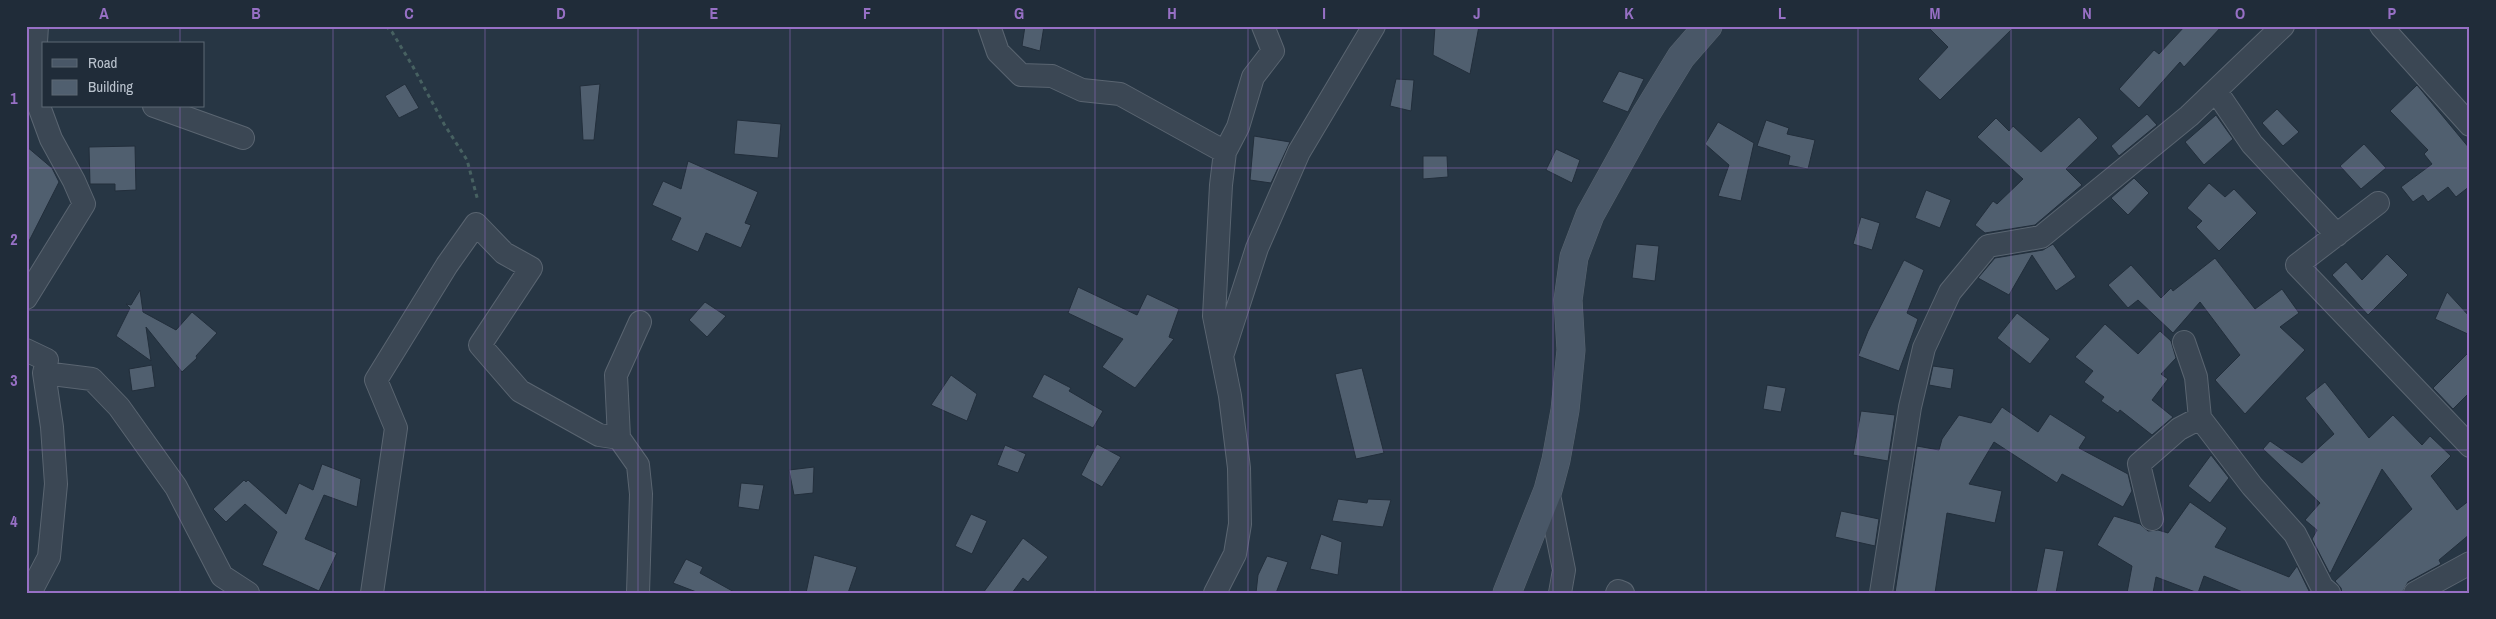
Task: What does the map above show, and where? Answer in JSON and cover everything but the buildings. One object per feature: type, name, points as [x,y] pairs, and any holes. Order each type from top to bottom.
[{"type":"street","points":[[26,298],[84,204],[51,139],[34,92],[37,26]]},
{"type":"street","points":[[988,26],[998,52],[1021,75],[1052,76],[1082,90],[1120,94],[1225,152]]},
{"type":"street","points":[[1215,593],[1236,554],[1240,524],[1239,468],[1230,396],[1214,316],[1215,266],[1225,152],[1238,127],[1253,77],[1273,51],[1263,26]]},
{"type":"street","points":[[1222,354],[1256,248],[1299,152],[1374,26]]},
{"type":"street","points":[[1507,593],[1548,490],[1565,410],[1571,350],[1568,300],[1574,257],[1590,216],[1646,114],[1681,57],[1708,26]]},
{"type":"street","points":[[1881,593],[1912,398],[1924,348],[1950,292],[1988,246],[2041,237],[2189,116],[2283,26]]},
{"type":"street","points":[[2381,26],[2470,126]]},
{"type":"street","points":[[2216,91],[2252,144],[2337,235]]},
{"type":"street","points":[[160,108],[244,138]]},
{"type":"street","points":[[2378,203],[2298,265],[2470,446]]},
{"type":"street","points":[[372,593],[396,428],[376,380],[447,265],[476,224],[504,253],[531,268],[480,345],[520,391],[599,435],[619,438]]},
{"type":"street","points":[[638,593],[642,494],[638,465],[619,438],[616,375],[640,322]]},
{"type":"street","points":[[2184,342],[2196,377],[2200,418],[2252,486],[2295,534],[2322,587],[2329,593]]},
{"type":"street","points":[[26,350],[47,360],[44,373],[52,427],[56,484],[49,557],[30,593]]},
{"type":"street","points":[[44,373],[92,379],[119,407],[176,487],[222,576],[248,593]]},
{"type":"street","points":[[2152,519],[2139,464],[2179,429],[2200,418]]},
{"type":"street","points":[[1548,490],[1564,570],[1560,593]]},
{"type":"street","points":[[2415,593],[2470,564]]},
{"type":"street","points":[[1617,593],[1618,590],[1623,593]]},
{"type":"path","points":[[386,26],[392,32],[412,65],[444,124],[467,160],[478,198],[476,224]]}]
